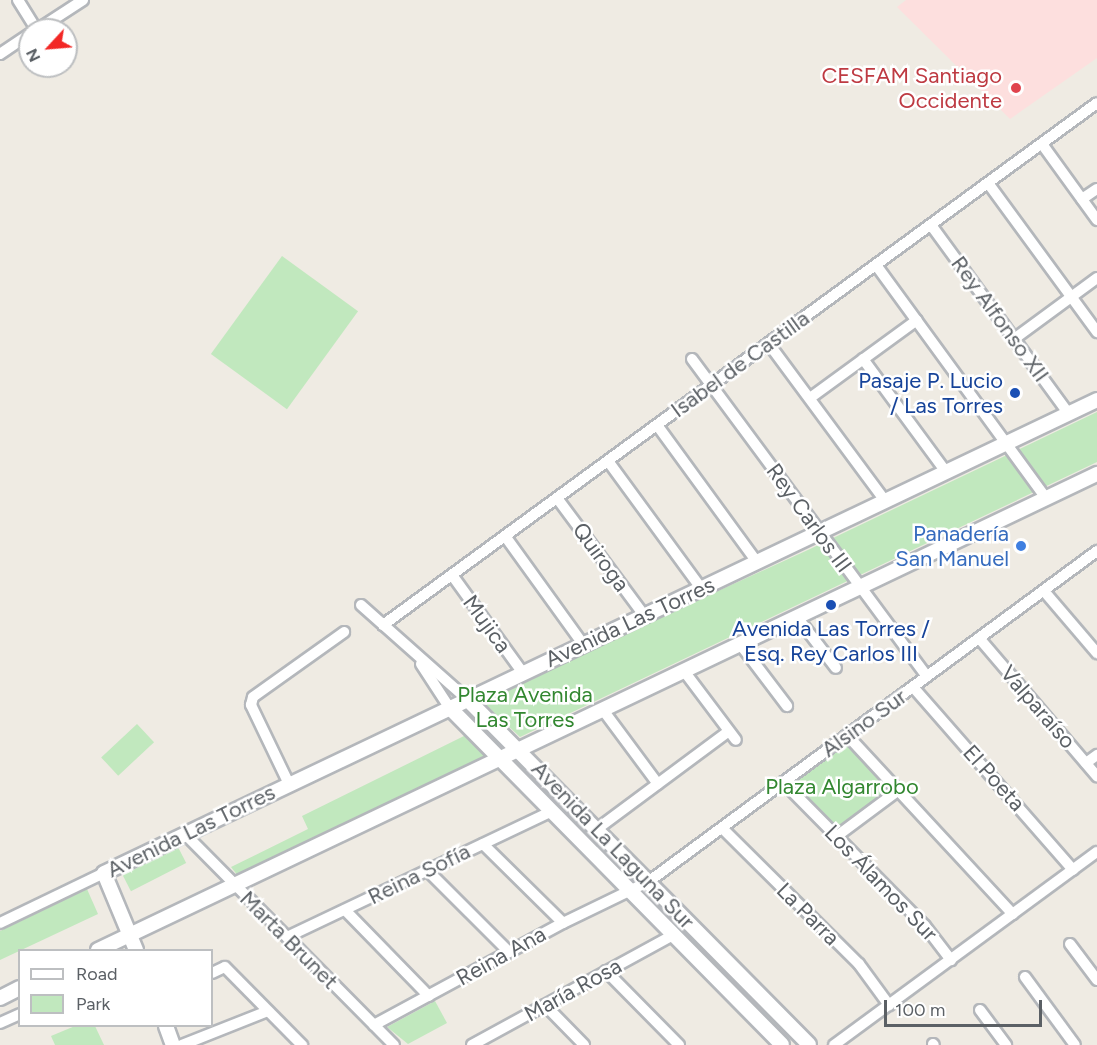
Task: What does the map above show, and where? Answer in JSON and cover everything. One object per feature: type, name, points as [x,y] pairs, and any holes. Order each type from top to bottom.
[{"type":"street","points":[[18,0],[29,18]]},
{"type":"street","points":[[55,18],[83,0]]},
{"type":"street","points":[[0,54],[18,42]]},
{"type":"street","name":"Isabel de Castilla","points":[[383,625],[1097,103]]},
{"type":"street","points":[[1041,144],[1097,219]]},
{"type":"street","points":[[988,183],[1097,332]]},
{"type":"street","points":[[1082,199],[1097,189]]},
{"type":"street","name":"Rey Alfonso XII","points":[[931,225],[1068,414]]},
{"type":"street","points":[[876,265],[1046,498]]},
{"type":"street","points":[[1014,339],[1097,278]]},
{"type":"street","points":[[810,398],[917,320]]},
{"type":"street","points":[[769,344],[885,501]]},
{"type":"street","name":"Rey Carlos III","points":[[692,359],[927,677]]},
{"type":"street","points":[[863,359],[946,472]]},
{"type":"street","name":"Avenida Las Torres","points":[[0,923],[1097,400]]},
{"type":"street","points":[[657,425],[757,562]]},
{"type":"street","points":[[608,461],[701,588]]},
{"type":"street","points":[[102,949],[1097,474]]},
{"type":"street","name":"Quiroga","points":[[558,498],[644,615]]},
{"type":"street","points":[[505,536],[583,644]]},
{"type":"street","name":"Alsino Sur","points":[[630,891],[648,882],[1097,551]]},
{"type":"street","name":"Mujica","points":[[452,575],[523,673]]},
{"type":"street","points":[[1044,591],[1097,653]]},
{"type":"street","name":"Avenida La Laguna Sur","points":[[361,605],[520,750],[809,1045]]},
{"type":"street","points":[[797,617],[836,668]]},
{"type":"street","points":[[289,784],[251,705],[253,697],[344,632]]},
{"type":"street","name":"Valparaíso","points":[[979,638],[1097,776]]},
{"type":"street","points":[[740,644],[787,706]]},
{"type":"street","name":"Avenida La Laguna Sur","points":[[412,651],[449,707],[782,1045]]},
{"type":"street","points":[[597,829],[658,784],[733,735],[684,671]]},
{"type":"street","name":"El Poeta","points":[[913,687],[1073,870]]},
{"type":"street","points":[[603,710],[658,784]]},
{"type":"street","points":[[847,735],[1013,914]]},
{"type":"street","points":[[1086,763],[1097,755]]},
{"type":"street","name":"Los Álamos Sur","points":[[783,782],[925,926],[951,960]]},
{"type":"street","points":[[837,836],[899,790]]},
{"type":"street","name":"Reina Sofía","points":[[287,938],[552,811]]},
{"type":"street","name":"La Parra","points":[[722,828],[859,964],[889,1005]]},
{"type":"street","name":"Marta Brunet","points":[[185,834],[394,1045]]},
{"type":"street","points":[[483,844],[563,923]]},
{"type":"street","points":[[834,1045],[1097,852]]},
{"type":"street","points":[[427,870],[509,952]]},
{"type":"street","points":[[104,873],[135,949]]},
{"type":"street","name":"Reina Ana","points":[[374,1025],[563,923],[630,891]]},
{"type":"street","points":[[345,910],[429,996]]},
{"type":"street","name":"María Rosa","points":[[472,1045],[487,1042],[545,1005],[673,935]]},
{"type":"street","points":[[1070,944],[1097,980]]},
{"type":"street","points":[[213,973],[225,968],[302,1045]]},
{"type":"street","points":[[606,971],[679,1045]]},
{"type":"street","points":[[1025,977],[1075,1045]]},
{"type":"street","points":[[0,998],[18,989]]},
{"type":"street","points":[[545,1005],[584,1045]]},
{"type":"street","points":[[980,1010],[1006,1045]]},
{"type":"street","points":[[182,1045],[268,1011]]},
{"type":"street","points":[[0,1023],[18,1015]]},
{"type":"street","points":[[166,1027],[173,1045]]},
{"type":"shaded area","name":"CESFAM Santiago Occidente","points":[[906,0],[1097,0],[1097,58],[1010,119],[897,7]]},
{"type":"green space","points":[[282,256],[358,311],[287,409],[211,354]]},
{"type":"green space","name":"Plaza Avenida Las Torres","points":[[1097,412],[1097,462],[520,737],[485,704],[488,696],[810,549]]},
{"type":"green space","points":[[137,724],[154,742],[118,776],[101,757]]},
{"type":"green space","name":"Plaza Avenida Las Torres","points":[[466,735],[487,757],[238,876],[231,867],[308,829],[302,816]]},
{"type":"green space","name":"Plaza Algarrobo","points":[[848,742],[893,791],[839,830],[793,784]]},
{"type":"green space","points":[[178,847],[186,863],[131,891],[123,875]]},
{"type":"green space","points":[[87,889],[98,914],[23,949],[18,949],[18,952],[0,960],[0,931]]},
{"type":"green space","points":[[435,1001],[447,1023],[408,1044],[387,1027]]},
{"type":"green space","points":[[73,1027],[95,1027],[104,1045],[55,1045],[51,1036]]},
{"type":"place","name":"CESFAM Santiago Occidente","points":[[1016,88]]},
{"type":"place","name":"Pasaje P. Lucio / Las Torres","points":[[1015,393]]},
{"type":"place","name":"Panadería San Manuel","points":[[1021,546]]},
{"type":"place","name":"Avenida Las Torres / Esq. Rey Carlos III","points":[[831,605]]}]
